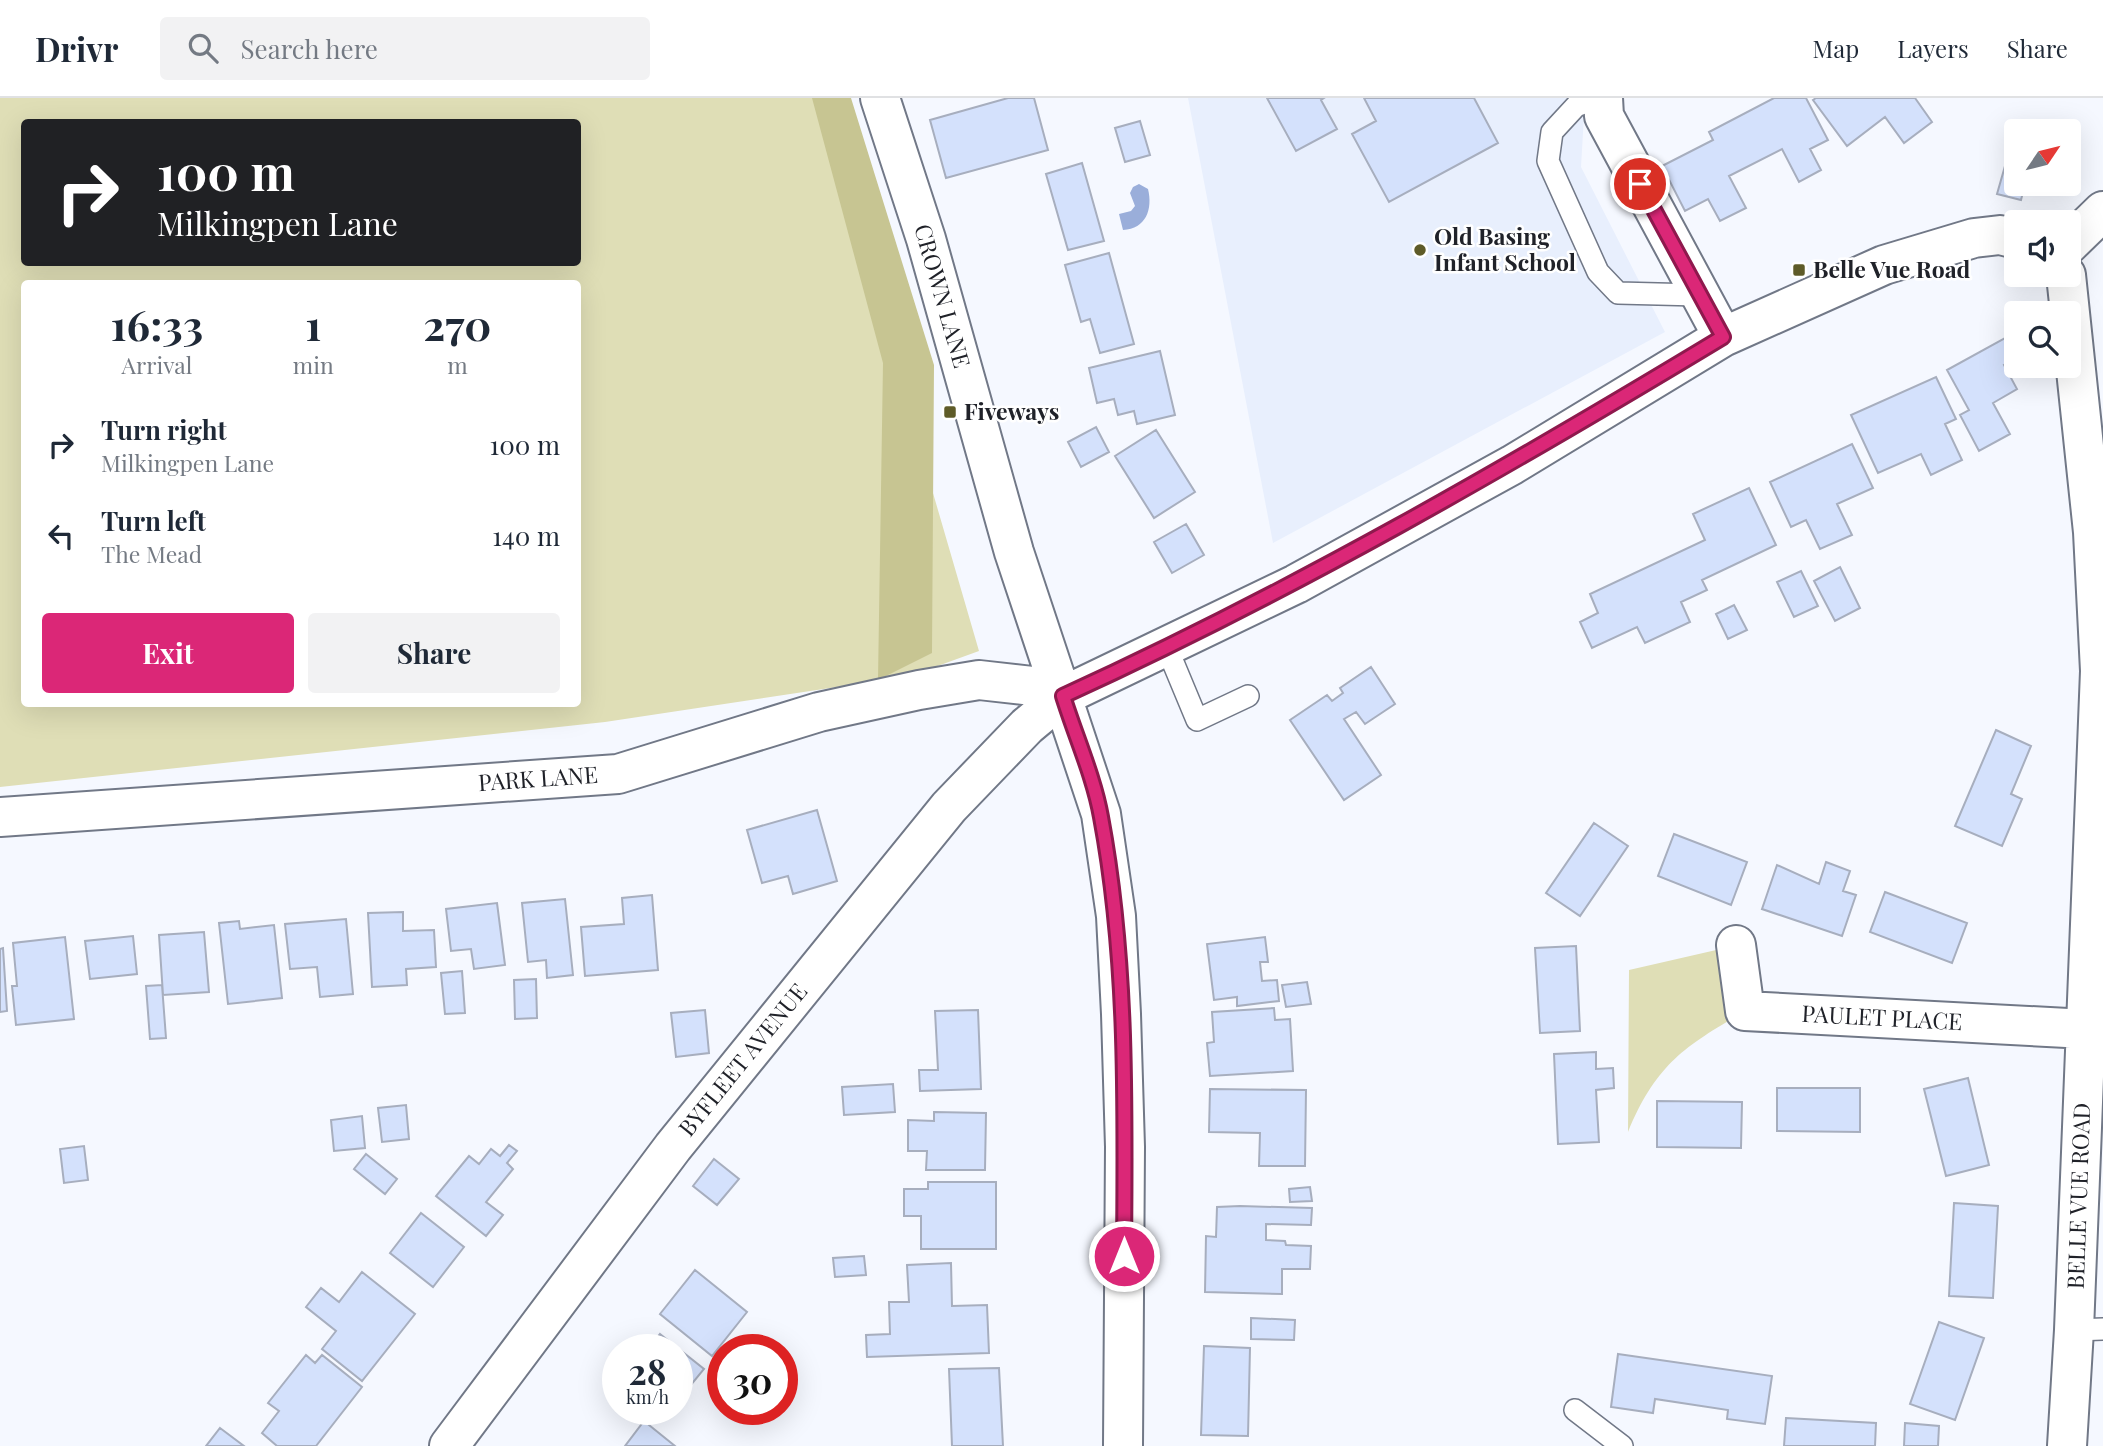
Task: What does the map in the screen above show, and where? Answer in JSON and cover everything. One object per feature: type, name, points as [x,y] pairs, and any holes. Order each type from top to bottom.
[{"type":"street","name":"CROWN LANE","points":[[880,98],[926,239],[1014,552],[1101,814],[1116,916],[1125,1147],[1123,1446]]},
{"type":"street","points":[[1603,98],[1604,116],[1723,337]]},
{"type":"street","points":[[2081,232],[2103,211]]},
{"type":"street","name":"BYFLEET AVENUE","points":[[449,1446],[673,1147],[949,807],[1027,726],[1063,696],[1296,584],[1512,465],[1723,337],[1884,265],[1974,238],[2004,236]]},
{"type":"street","name":"BELLE VUE ROAD","points":[[2067,287],[2093,532],[2100,671],[2086,1029],[2089,1329],[2067,1446]]},
{"type":"street","name":"PARK LANE","points":[[0,817],[618,774],[819,712],[943,686],[979,680],[1018,682],[1063,696]]},
{"type":"street","name":"PAULET PLACE","points":[[1737,945],[1745,1011],[2086,1029]]},
{"type":"lane","points":[[1597,98],[1576,106],[1552,132],[1548,160],[1598,272],[1618,293],[1698,295]]},
{"type":"lane","points":[[1167,648],[1197,720],[1248,696]]},
{"type":"lane","points":[[1576,1410],[1622,1446]]},
{"type":"shaded area","points":[[812,98],[851,98],[934,365],[932,653],[878,680],[883,363]]},
{"type":"shaded area","name":"Old Basing Infant School","points":[[1188,98],[1585,98],[1581,167],[1665,332],[1273,543]]},
{"type":"green space","points":[[0,98],[818,98],[979,651],[910,676],[605,722],[0,787]]},
{"type":"green space","points":[[1738,945],[1746,1011],[1705,1035],[1661,1073],[1628,1132],[1629,970]]},
{"type":"water","points":[[1139,184],[1148,189],[1146,217],[1137,226],[1123,230],[1119,214],[1131,211],[1135,206],[1130,193],[1133,187]]},
{"type":"building","points":[[1008,98],[1034,98],[1048,150],[946,178],[930,120]]},
{"type":"building","points":[[1267,98],[1324,98],[1321,100],[1337,129],[1296,151]]},
{"type":"building","points":[[1364,98],[1474,98],[1498,143],[1389,202],[1352,134],[1376,121]]},
{"type":"building","points":[[1774,98],[1806,98],[1828,140],[1810,149],[1821,170],[1799,182],[1782,149],[1729,176],[1746,208],[1720,221],[1708,199],[1685,211],[1662,166],[1713,140],[1709,132]]},
{"type":"building","points":[[1915,98],[1932,122],[1904,143],[1885,117],[1847,146],[1813,100]]},
{"type":"building","points":[[1140,121],[1150,155],[1125,162],[1115,128]]},
{"type":"building","points":[[1082,163],[1104,241],[1068,250],[1046,174]]},
{"type":"building","points":[[2004,170],[2004,196],[1997,194]]},
{"type":"building","points":[[2005,196],[2022,196],[2021,200]]},
{"type":"building","points":[[1109,253],[1134,344],[1100,353],[1090,319],[1081,322],[1065,265]]},
{"type":"building","points":[[2004,339],[2004,378],[2011,378],[2017,389],[1993,403],[2010,434],[1979,451],[1960,415],[1969,410],[1947,370]]},
{"type":"building","points":[[1160,351],[1175,415],[1137,424],[1134,411],[1118,415],[1114,399],[1097,403],[1089,368]]},
{"type":"building","points":[[1936,377],[1956,419],[1945,424],[1962,460],[1931,475],[1921,454],[1878,473],[1851,415]]},
{"type":"building","points":[[1096,427],[1109,452],[1081,467],[1068,442]]},
{"type":"building","points":[[1156,430],[1195,492],[1154,518],[1115,456]]},
{"type":"building","points":[[1852,444],[1873,488],[1837,504],[1852,535],[1820,549],[1806,520],[1791,527],[1770,482]]},
{"type":"building","points":[[1749,488],[1776,545],[1702,580],[1707,590],[1681,602],[1690,622],[1645,643],[1637,627],[1592,648],[1580,622],[1598,613],[1590,594],[1705,540],[1693,514]]},
{"type":"building","points":[[1186,524],[1204,555],[1172,573],[1154,542]]},
{"type":"building","points":[[1840,567],[1860,608],[1835,621],[1814,581]]},
{"type":"building","points":[[1801,571],[1818,606],[1794,617],[1777,582]]},
{"type":"building","points":[[1734,605],[1747,630],[1728,639],[1716,614]]},
{"type":"building","points":[[1371,667],[1395,704],[1365,724],[1356,712],[1344,719],[1381,775],[1344,800],[1290,720],[1327,695],[1332,701],[1343,693],[1340,688]]},
{"type":"building","points":[[1996,730],[2031,746],[2011,794],[2022,799],[2002,846],[1955,826]]},
{"type":"building","points":[[817,810],[837,881],[793,894],[788,876],[762,883],[747,830]]},
{"type":"building","points":[[1594,823],[1628,846],[1580,916],[1546,893]]},
{"type":"building","points":[[1674,834],[1747,862],[1731,905],[1658,876]]},
{"type":"building","points":[[1826,862],[1850,871],[1843,891],[1856,895],[1842,936],[1762,909],[1777,865],[1819,884]]},
{"type":"building","points":[[1885,892],[1967,923],[1952,963],[1870,932]]},
{"type":"building","points":[[652,895],[658,970],[585,976],[581,927],[624,924],[622,898]]},
{"type":"building","points":[[565,899],[573,975],[547,978],[546,960],[528,962],[522,903]]},
{"type":"building","points":[[497,903],[505,965],[474,969],[471,949],[451,951],[446,909]]},
{"type":"building","points":[[403,912],[403,931],[434,930],[436,967],[406,969],[407,985],[372,987],[368,913]]},
{"type":"building","points":[[346,919],[353,994],[320,997],[317,967],[290,969],[285,924]]},
{"type":"building","points":[[239,921],[240,929],[274,925],[282,998],[228,1004],[219,923]]},
{"type":"building","points":[[204,932],[209,992],[163,995],[159,935]]},
{"type":"building","points":[[133,936],[137,974],[90,979],[85,941]]},
{"type":"building","points":[[65,937],[74,1019],[16,1025],[12,986],[17,986],[13,943]]},
{"type":"building","points":[[1265,937],[1268,962],[1260,962],[1262,981],[1277,980],[1279,1001],[1237,1006],[1237,997],[1214,1000],[1207,944]]},
{"type":"building","points":[[1576,946],[1580,1031],[1540,1033],[1535,948]]},
{"type":"building","points":[[3,948],[7,1011],[0,1012],[0,949]]},
{"type":"building","points":[[462,971],[465,1013],[445,1014],[441,973]]},
{"type":"building","points":[[536,979],[537,1018],[515,1019],[514,980]]},
{"type":"building","points":[[1307,982],[1311,1004],[1286,1007],[1282,985]]},
{"type":"building","points":[[162,985],[166,1038],[150,1039],[146,986]]},
{"type":"building","points":[[1274,1008],[1275,1020],[1290,1019],[1293,1071],[1210,1076],[1207,1043],[1214,1042],[1212,1012]]},
{"type":"building","points":[[705,1010],[709,1053],[676,1057],[671,1013]]},
{"type":"building","points":[[978,1010],[981,1089],[920,1091],[919,1070],[938,1070],[935,1011]]},
{"type":"building","points":[[1596,1052],[1596,1069],[1613,1068],[1614,1088],[1596,1090],[1599,1142],[1558,1144],[1554,1054]]},
{"type":"building","points":[[1968,1078],[1989,1165],[1946,1176],[1924,1089]]},
{"type":"building","points":[[893,1084],[895,1112],[844,1115],[842,1087]]},
{"type":"building","points":[[1777,1088],[1860,1088],[1860,1132],[1777,1131]]},
{"type":"building","points":[[1210,1089],[1306,1090],[1305,1166],[1259,1166],[1260,1133],[1209,1132]]},
{"type":"building","points":[[1657,1101],[1742,1102],[1741,1148],[1657,1147]]},
{"type":"building","points":[[406,1105],[409,1139],[382,1142],[378,1108]]},
{"type":"building","points":[[934,1112],[986,1113],[985,1170],[926,1170],[927,1151],[908,1151],[908,1120],[934,1121]]},
{"type":"building","points":[[362,1116],[365,1148],[334,1151],[331,1120]]},
{"type":"building","points":[[509,1145],[517,1151],[507,1163],[513,1169],[486,1202],[503,1215],[486,1236],[436,1196],[469,1156],[479,1164],[491,1149],[500,1156]]},
{"type":"building","points":[[84,1146],[88,1180],[64,1183],[60,1149]]},
{"type":"building","points":[[366,1154],[397,1179],[385,1194],[354,1169]]},
{"type":"building","points":[[714,1159],[739,1179],[717,1205],[693,1186]]},
{"type":"building","points":[[928,1182],[996,1182],[996,1249],[921,1249],[921,1216],[904,1216],[904,1189],[928,1189]]},
{"type":"building","points":[[1310,1187],[1312,1201],[1290,1202],[1289,1189]]},
{"type":"building","points":[[1954,1203],[1998,1206],[1993,1298],[1949,1296]]},
{"type":"building","points":[[1217,1207],[1312,1208],[1311,1225],[1266,1224],[1266,1240],[1285,1241],[1286,1245],[1311,1246],[1310,1269],[1282,1269],[1282,1294],[1205,1292],[1206,1236],[1216,1237]]},
{"type":"building","points":[[421,1213],[464,1247],[433,1287],[390,1253]]},
{"type":"building","points":[[864,1256],[866,1275],[835,1277],[833,1258]]},
{"type":"building","points":[[951,1263],[952,1306],[987,1305],[989,1353],[867,1357],[866,1335],[890,1334],[889,1302],[909,1302],[907,1265]]},
{"type":"building","points":[[695,1270],[747,1312],[730,1334],[707,1334],[707,1352],[693,1341],[693,1334],[685,1334],[660,1314]]},
{"type":"building","points":[[362,1272],[415,1314],[362,1381],[322,1349],[336,1331],[306,1307],[321,1288],[339,1302]]},
{"type":"building","points":[[1251,1318],[1295,1320],[1294,1340],[1251,1339]]},
{"type":"building","points":[[1939,1322],[1984,1338],[1955,1420],[1910,1404]]},
{"type":"building","points":[[1204,1346],[1250,1348],[1248,1436],[1201,1435]]},
{"type":"building","points":[[1618,1354],[1772,1376],[1765,1424],[1727,1419],[1728,1410],[1655,1399],[1653,1413],[1611,1407]]},
{"type":"building","points":[[306,1355],[315,1363],[322,1355],[362,1387],[316,1446],[277,1446],[262,1433],[279,1411],[268,1403]]},
{"type":"building","points":[[693,1360],[704,1369],[693,1382]]},
{"type":"building","points":[[999,1368],[1003,1446],[952,1446],[949,1369]]},
{"type":"building","points":[[1786,1418],[1876,1423],[1875,1446],[1784,1446]]},
{"type":"building","points":[[1905,1423],[1939,1426],[1938,1446],[1904,1446]]},
{"type":"building","points":[[641,1425],[649,1425],[675,1446],[625,1446]]},
{"type":"building","points":[[220,1428],[244,1446],[206,1446]]},
{"type":"place","name":"Old Basing Infant School","points":[[1420,250]]},
{"type":"place","name":"Belle Vue Road","points":[[1799,270]]},
{"type":"place","name":"Fiveways","points":[[950,412]]},
{"type":"route","points":[[1124,1256],[1125,1147],[1116,916],[1101,814],[1063,696],[1296,584],[1427,509],[1512,465],[1723,337],[1640,184]]}]
